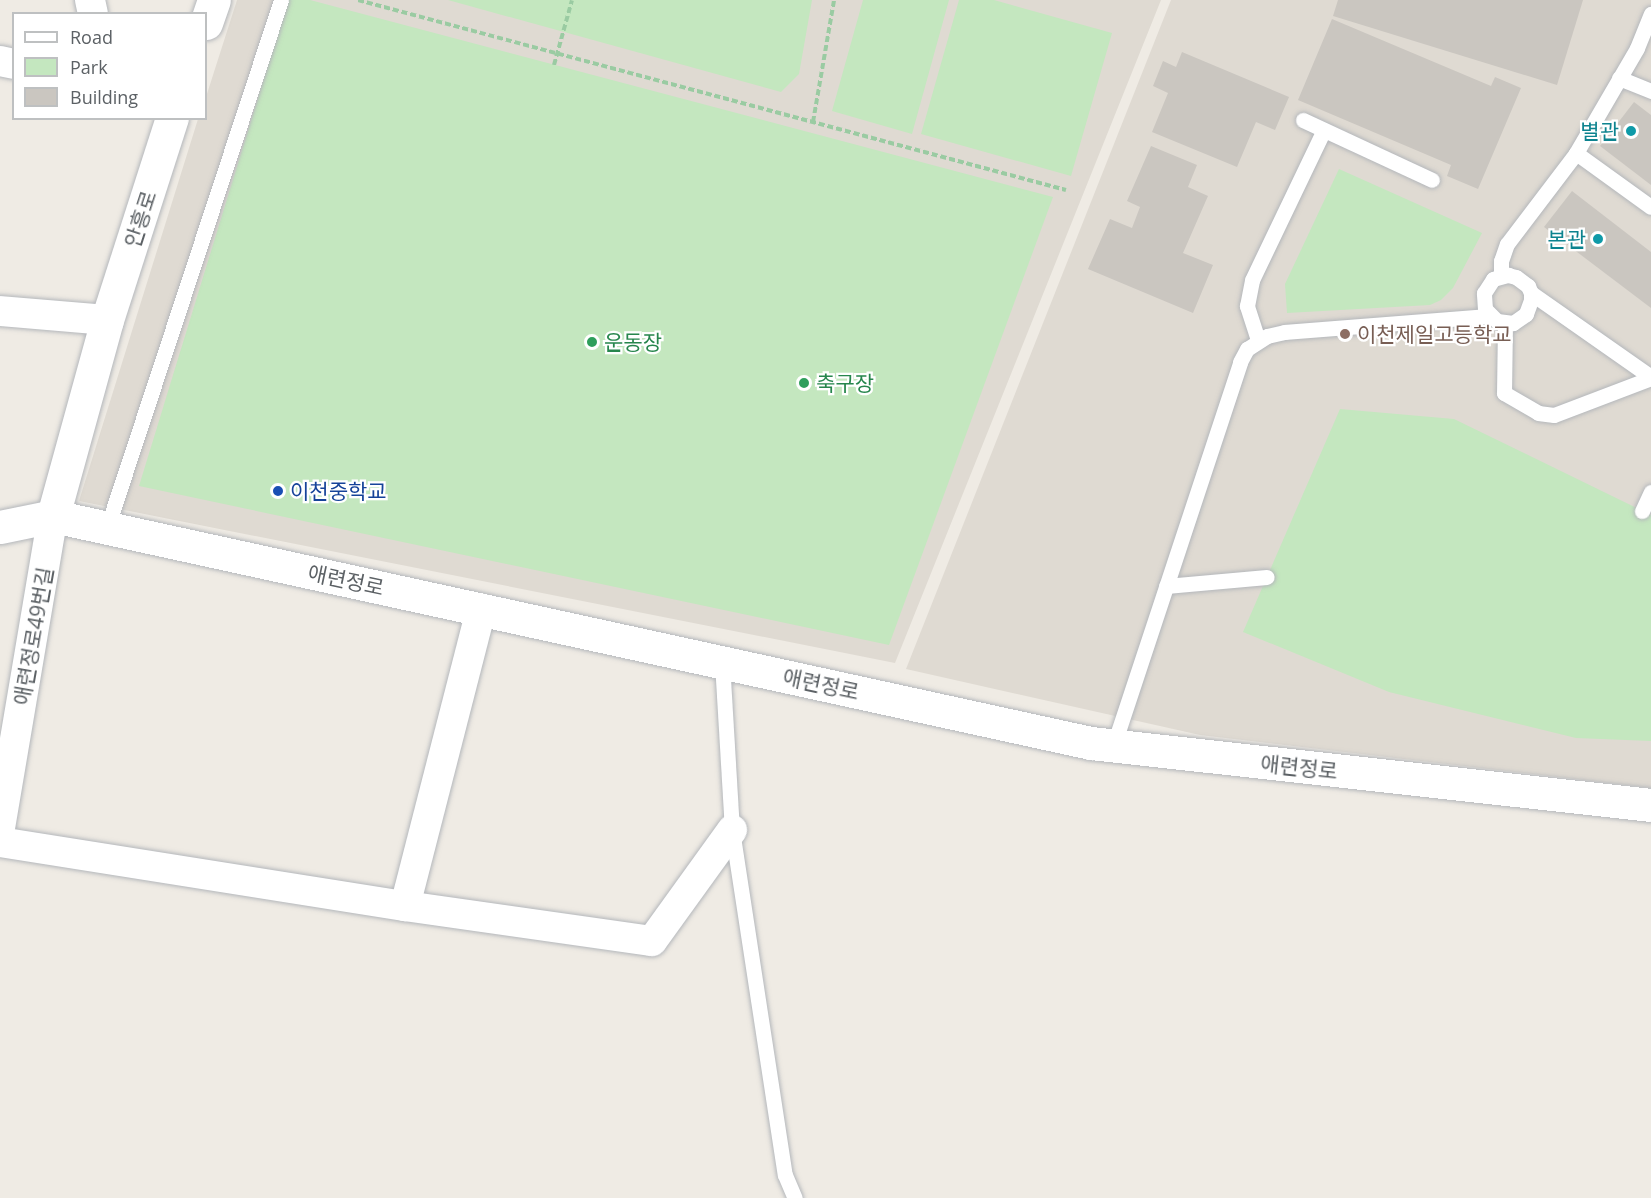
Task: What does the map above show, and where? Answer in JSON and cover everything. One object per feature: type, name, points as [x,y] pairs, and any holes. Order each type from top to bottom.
[{"type":"street","points":[[207,20],[214,0]]},
{"type":"street","name":"안흥로","points":[[53,516],[107,320],[171,120]]},
{"type":"street","points":[[0,311],[107,320]]},
{"type":"street","name":"애련정로","points":[[0,527],[53,516],[1113,747],[1651,805]]},
{"type":"street","name":"애련정로49번길","points":[[0,828],[53,516]]},
{"type":"street","points":[[405,906],[481,609]]},
{"type":"street","points":[[0,842],[405,906],[652,941],[732,830]]},
{"type":"lane","points":[[107,528],[281,0]]},
{"type":"lane","points":[[1501,276],[1501,261],[1507,244],[1576,153],[1637,48],[1651,14]]},
{"type":"lane","points":[[1619,78],[1651,91]]},
{"type":"lane","points":[[1303,120],[1432,180]]},
{"type":"lane","points":[[1258,340],[1247,306],[1252,280],[1324,130]]},
{"type":"lane","points":[[1576,153],[1651,207]]},
{"type":"lane","points":[[1501,276],[1516,277],[1528,286],[1531,293],[1526,314],[1513,323],[1505,323],[1490,316],[1485,309],[1484,293],[1493,279],[1501,276]]},
{"type":"lane","points":[[1531,293],[1651,377]]},
{"type":"lane","points":[[1113,747],[1240,362],[1247,349],[1258,340],[1285,332],[1490,316]]},
{"type":"lane","points":[[1505,323],[1504,393],[1538,413],[1554,415],[1651,377]]},
{"type":"lane","points":[[1642,511],[1651,492]]},
{"type":"lane","points":[[1166,586],[1267,577]]},
{"type":"lane","points":[[722,662],[732,830],[785,1175],[795,1198]]},
{"type":"path","points":[[358,0],[1066,190]]},
{"type":"path","points":[[554,65],[573,0]]},
{"type":"path","points":[[813,122],[834,0]]},
{"type":"shaded area","name":"운동장","points":[[237,0],[1161,0],[895,663],[79,501],[198,120],[207,120],[207,94]]},
{"type":"shaded area","name":"이천제일고등학교","points":[[1171,0],[1651,0],[1651,788],[1200,735],[906,669]]},
{"type":"green space","name":"운동장","points":[[288,0],[310,0],[1053,197],[889,645],[139,486]]},
{"type":"green space","points":[[448,0],[812,0],[799,74],[781,92]]},
{"type":"green space","points":[[863,0],[949,0],[912,134],[832,111]]},
{"type":"green space","points":[[959,0],[994,0],[1112,33],[1071,176],[921,134]]},
{"type":"green space","points":[[1339,169],[1482,233],[1453,288],[1441,300],[1430,305],[1287,313],[1285,284]]},
{"type":"green space","points":[[1340,409],[1454,419],[1651,515],[1651,741],[1576,738],[1389,692],[1243,632]]},
{"type":"building","points":[[1338,0],[1583,0],[1557,85],[1333,16]]},
{"type":"building","points":[[1332,19],[1491,86],[1495,77],[1521,88],[1478,189],[1447,176],[1451,165],[1298,100]]},
{"type":"building","points":[[1182,52],[1289,97],[1275,130],[1256,122],[1237,167],[1152,132],[1168,93],[1153,86],[1163,61],[1176,67]]},
{"type":"building","name":"별관","points":[[1634,102],[1651,115],[1651,185],[1600,146]]},
{"type":"building","points":[[1151,146],[1197,165],[1188,187],[1208,196],[1183,253],[1213,265],[1193,313],[1088,269],[1110,219],[1132,228],[1140,207],[1127,201]]},
{"type":"building","name":"본관","points":[[1572,191],[1651,252],[1651,308],[1544,227]]},
{"type":"place","name":"별관","points":[[1631,131]]},
{"type":"place","name":"본관","points":[[1598,239]]},
{"type":"place","name":"이천제일고등학교","points":[[1345,334]]},
{"type":"place","name":"운동장","points":[[592,342]]},
{"type":"place","name":"축구장","points":[[804,383]]},
{"type":"place","name":"이천중학교","points":[[278,491]]}]
